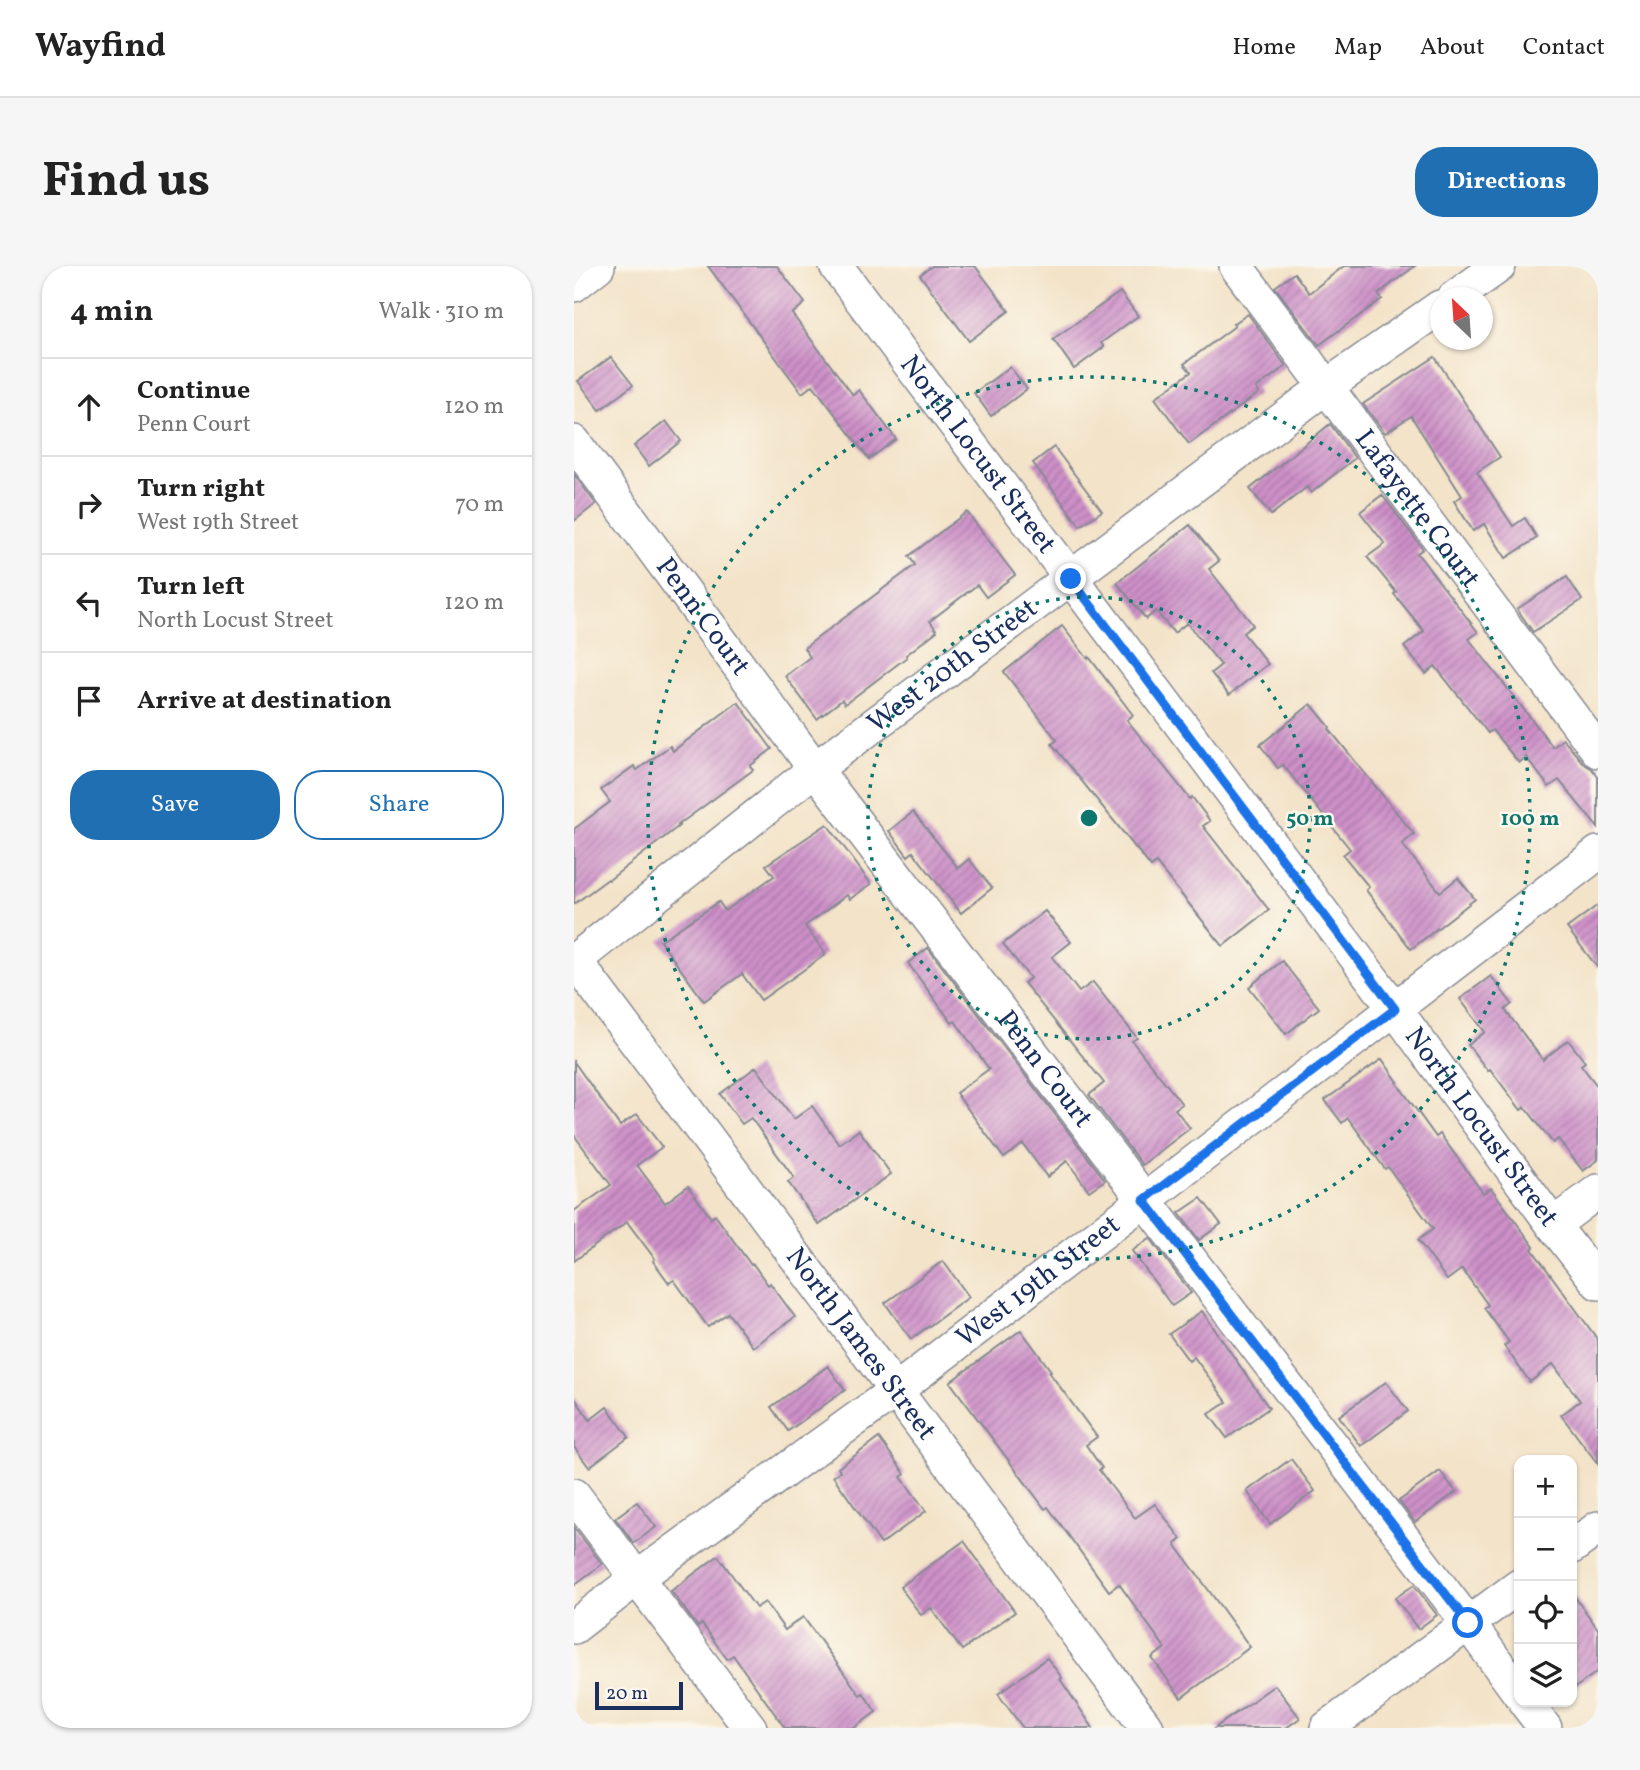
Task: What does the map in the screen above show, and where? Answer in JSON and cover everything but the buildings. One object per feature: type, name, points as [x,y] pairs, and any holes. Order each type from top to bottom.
[{"type":"street","points":[[574,285],[598,266]]},
{"type":"street","name":"North Locust Street","points":[[836,266],[1598,1283]]},
{"type":"street","name":"Lafayette Court","points":[[1236,266],[1598,751]]},
{"type":"street","points":[[1469,287],[1499,266]]},
{"type":"street","name":"West 20th Street","points":[[574,960],[815,769],[1327,386],[1430,314]]},
{"type":"street","name":"Penn Court","points":[[574,442],[815,769],[1514,1686]]},
{"type":"street","name":"West 19th Street","points":[[574,1627],[637,1578],[895,1391],[1598,853]]},
{"type":"street","name":"North James Street","points":[[574,960],[1147,1728]]},
{"type":"street","points":[[1553,1226],[1598,1191]]},
{"type":"street","points":[[574,1495],[750,1728]]},
{"type":"street","points":[[1577,1543],[1598,1528]]},
{"type":"street","points":[[1327,1728],[1514,1590]]},
{"type":"street","points":[[1529,1707],[1545,1728]]},
{"type":"route","points":[[1071,579],[1395,1009],[1144,1200],[1468,1623]]}]
